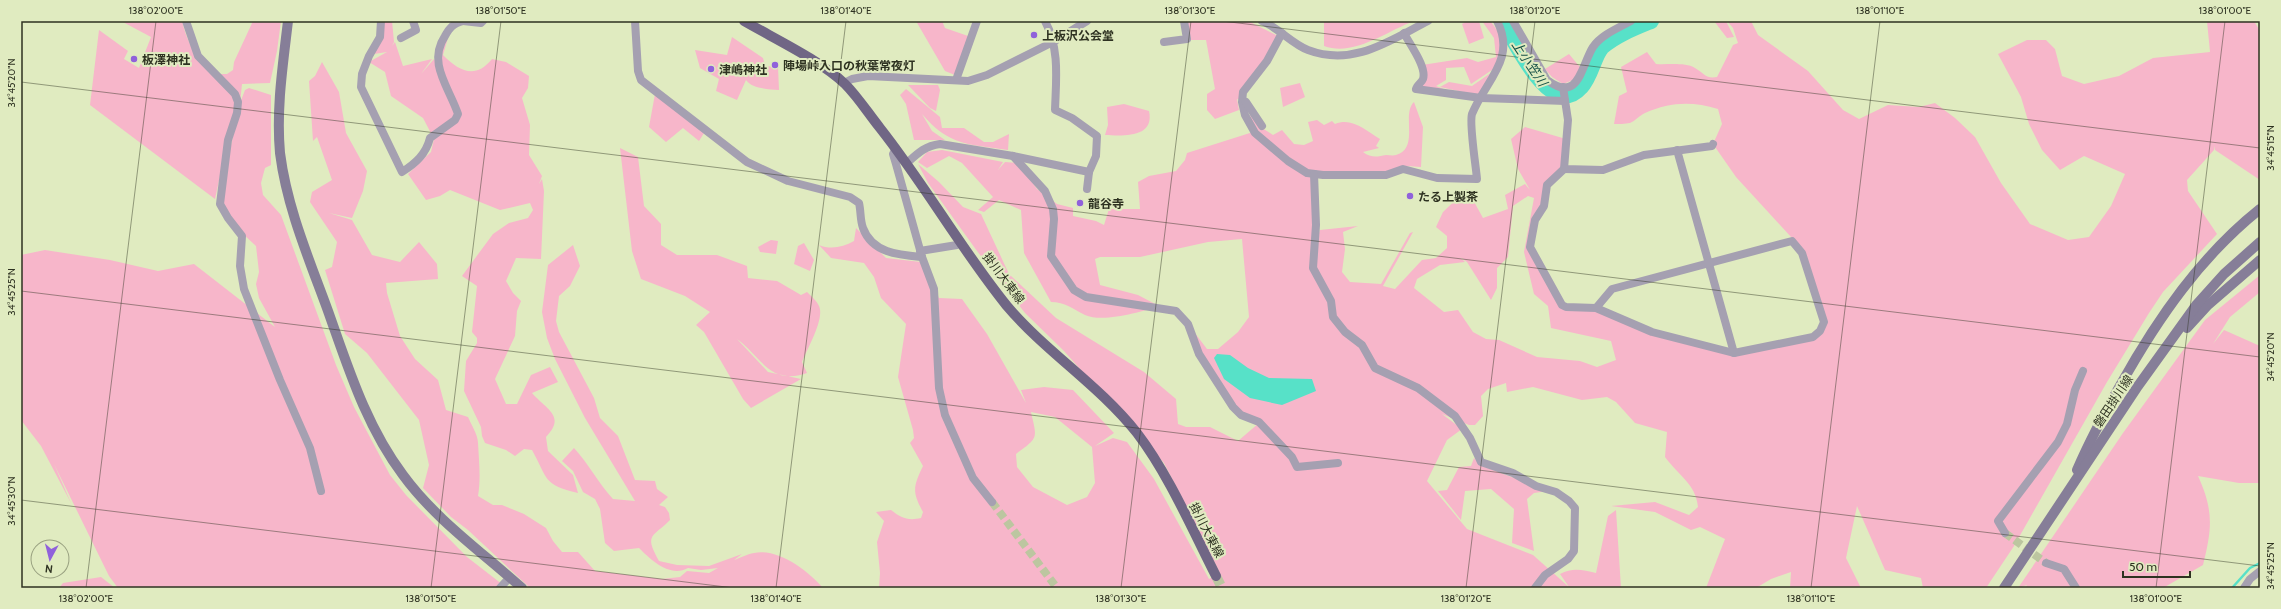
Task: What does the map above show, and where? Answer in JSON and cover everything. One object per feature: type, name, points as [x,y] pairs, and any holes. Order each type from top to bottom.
[{"type":"main road","points":[[288,21],[279,125],[280,152],[286,189],[297,227],[361,402],[379,439],[403,475],[450,525],[522,588]]},
{"type":"main road","name":"掛川大東線","points":[[744,21],[803,55],[844,83],[896,148],[960,242],[1020,321],[1102,395],[1137,434],[1176,499],[1216,576]]},
{"type":"main road","points":[[2068,492],[2090,438],[2145,343],[2176,296],[2214,250],[2260,209]]},
{"type":"main road","name":"磐田掛川線","points":[[2004,588],[2138,386],[2198,304],[2224,274],[2260,242]]},
{"type":"main road","points":[[2138,386],[2158,366],[2184,332],[2208,305],[2243,272],[2260,260]]},
{"type":"street","points":[[186,21],[198,56],[235,94],[238,102],[228,140],[220,204],[242,236],[240,266],[244,288],[280,380],[310,448],[321,491]]},
{"type":"street","points":[[381,21],[380,37],[369,56],[362,74],[361,87],[402,172],[422,156],[427,149],[430,138],[455,120],[458,114],[438,67],[436,53],[441,42],[452,25],[463,21],[481,23],[483,21]]},
{"type":"street","points":[[400,38],[416,30],[413,21]]},
{"type":"street","points":[[635,21],[638,71],[641,80],[747,162],[788,181],[850,197],[859,203],[863,228],[870,240],[883,250],[898,255],[921,254],[957,245],[960,242]]},
{"type":"street","points":[[956,80],[977,21]]},
{"type":"street","points":[[1045,21],[1053,42],[1057,65],[1054,110],[1072,118],[1097,136],[1096,156],[1089,172],[1087,189]]},
{"type":"street","points":[[844,83],[852,79],[868,76],[968,81],[987,75],[1053,42],[1087,21]]},
{"type":"street","points":[[1164,42],[1187,39],[1184,21]]},
{"type":"street","points":[[1262,21],[1282,32],[1307,50],[1330,56],[1349,56],[1370,51],[1428,21]]},
{"type":"street","points":[[1282,32],[1267,61],[1243,92],[1242,102],[1245,115],[1255,133],[1288,161],[1307,173],[1314,174],[1365,176],[1386,175],[1403,169],[1409,169],[1437,178],[1477,179],[1471,116],[1495,75],[1504,45],[1504,36],[1497,21]]},
{"type":"street","points":[[1513,21],[1547,80],[1564,94],[1568,120],[1564,169],[1547,185],[1544,206],[1535,220],[1530,247],[1562,305],[1566,307],[1596,308],[1652,332],[1734,353],[1813,337],[1820,331],[1824,322],[1821,309],[1800,249],[1792,241],[1612,289],[1596,308]]},
{"type":"street","points":[[1404,33],[1416,56],[1422,63],[1424,73],[1422,81],[1416,89],[1481,98],[1564,94],[1580,78],[1593,48],[1600,39],[1631,21]]},
{"type":"street","points":[[1246,87],[1246,105],[1262,126]]},
{"type":"street","points":[[907,163],[929,145],[940,144],[1013,156],[1089,172]]},
{"type":"street","points":[[1564,169],[1604,170],[1644,155],[1712,146],[1713,144]]},
{"type":"street","points":[[896,148],[894,154],[895,159],[921,254],[934,289],[939,388],[945,414],[973,478],[992,502]]},
{"type":"street","points":[[1677,150],[1734,353]]},
{"type":"street","points":[[1013,156],[1045,191],[1053,209],[1054,219],[1051,256],[1074,290],[1086,297],[1176,311],[1188,324],[1199,354],[1207,368],[1241,415],[1259,422],[1292,457],[1297,467],[1338,463]]},
{"type":"street","points":[[1314,174],[1316,225],[1314,268],[1330,301],[1332,317],[1344,332],[1362,345],[1375,368],[1418,388],[1455,416],[1470,438],[1481,462],[1513,473],[1536,486],[1556,492],[1569,501],[1575,508],[1574,551],[1568,559],[1545,575],[1535,588]]},
{"type":"street","points":[[2005,533],[1998,522],[2058,442],[2067,424],[2075,390],[2083,371]]},
{"type":"street","points":[[2046,563],[2064,569],[2076,588]]},
{"type":"street","points":[[2244,588],[2250,579],[2260,572]]},
{"type":"street","points":[[500,588],[510,577]]},
{"type":"shaded area","points":[[121,21],[182,21],[195,54],[208,71],[233,96],[236,103],[215,199],[90,105],[99,30],[128,51],[124,59],[139,68],[151,37]]},
{"type":"shaded area","points":[[253,21],[281,21],[277,51],[270,83],[242,84],[240,103],[245,90],[249,88],[271,95],[271,165],[265,168],[261,183],[263,195],[281,215],[336,365],[354,407],[390,475],[406,495],[467,557],[507,588],[118,588],[109,576],[54,464],[71,503],[41,446],[21,420],[21,255],[45,250],[110,260],[158,271],[194,264],[275,327],[259,298],[256,284],[259,272],[256,246],[230,222],[220,204],[221,190],[240,105],[218,74],[227,74],[233,70],[234,62]]},
{"type":"shaded area","points":[[383,21],[392,21],[394,42],[392,46],[395,42],[403,66],[432,59],[421,74],[434,59],[441,78],[436,53],[450,31],[443,55],[461,69],[473,71],[486,66],[492,59],[506,62],[529,76],[528,88],[522,98],[530,125],[529,155],[542,176],[539,184],[542,179],[544,191],[541,259],[516,258],[506,281],[513,293],[521,301],[517,311],[515,336],[495,379],[506,404],[517,404],[531,375],[550,367],[558,382],[532,393],[548,409],[554,418],[552,430],[546,437],[548,451],[573,475],[578,493],[552,484],[544,474],[532,450],[524,449],[515,456],[506,450],[485,443],[482,436],[481,427],[464,391],[466,361],[477,343],[477,338],[472,332],[477,286],[462,276],[493,234],[509,223],[528,218],[533,210],[530,203],[500,210],[450,190],[440,196],[426,200],[408,174],[431,152],[434,139],[423,118],[391,96],[385,72],[369,62],[387,52],[374,54]]},
{"type":"shaded area","points":[[916,21],[942,21],[945,28],[968,36],[960,77],[945,71]]},
{"type":"shaded area","points":[[1185,21],[1248,21],[1278,36],[1240,100],[1237,99],[1239,110],[1215,119],[1207,110],[1207,94],[1215,89],[1206,40],[1188,40]]},
{"type":"shaded area","points":[[1324,21],[1414,21],[1359,46],[1335,48],[1324,46]]},
{"type":"shaded area","points":[[1467,21],[1479,21],[1484,38],[1469,44],[1462,24]]},
{"type":"shaded area","points":[[1482,21],[1490,21],[1495,27],[1500,38],[1499,54],[1495,68],[1471,84],[1464,67],[1446,68],[1446,80],[1436,86],[1457,94],[1419,89],[1422,65],[1467,58],[1478,62],[1496,57],[1494,38]]},
{"type":"shaded area","points":[[1714,21],[1726,21],[1734,37],[1727,38]]},
{"type":"shaded area","points":[[1727,21],[1751,21],[1758,35],[1808,71],[1843,110],[1859,119],[1888,105],[1919,107],[1935,103],[1955,118],[1975,137],[2001,183],[2030,224],[2068,240],[2089,237],[2111,206],[2125,174],[2084,156],[2060,170],[2042,150],[2029,124],[2021,97],[1998,54],[2027,40],[2046,40],[2055,49],[2062,76],[2084,84],[2119,76],[2153,58],[2210,52],[2207,21],[2254,21],[2260,31],[2260,180],[2215,150],[2214,146],[2214,150],[2187,180],[2188,191],[2217,234],[2163,292],[2149,313],[2107,382],[2014,546],[1986,588],[1923,588],[1921,578],[1885,570],[1857,506],[1846,558],[1861,588],[1790,588],[1791,572],[1771,579],[1756,588],[1706,588],[1725,539],[1700,527],[1691,530],[1655,512],[1611,506],[1655,502],[1689,515],[1698,507],[1694,492],[1686,480],[1665,457],[1667,432],[1635,423],[1616,402],[1607,397],[1582,400],[1533,387],[1507,392],[1506,383],[1488,389],[1481,396],[1483,416],[1475,425],[1469,425],[1442,414],[1462,429],[1447,440],[1427,481],[1467,529],[1533,555],[1569,587],[1560,574],[1569,570],[1582,570],[1596,573],[1608,516],[1616,510],[1621,588],[879,588],[880,573],[877,542],[884,521],[876,512],[891,510],[905,518],[921,518],[923,512],[917,499],[915,489],[917,479],[923,466],[910,443],[914,438],[913,430],[898,377],[906,324],[881,298],[874,277],[864,263],[831,258],[819,245],[832,248],[850,243],[854,241],[856,228],[886,258],[921,262],[939,298],[962,299],[987,334],[1026,403],[1021,390],[1044,387],[1073,390],[1114,433],[1095,446],[1113,438],[1127,442],[1154,479],[1209,579],[1220,573],[1164,463],[1064,351],[1025,313],[977,251],[928,183],[918,164],[939,182],[963,207],[981,214],[1009,274],[1056,318],[1144,372],[1176,399],[1178,424],[1186,427],[1210,427],[1238,441],[1259,423],[1247,416],[1235,406],[1225,394],[1200,351],[1188,324],[1207,349],[1218,349],[1238,332],[1249,317],[1242,239],[1208,242],[1140,257],[1100,257],[1095,259],[1100,285],[1138,295],[1159,306],[1122,316],[1102,318],[1085,315],[1073,308],[1056,302],[1051,302],[1024,253],[1021,210],[999,200],[984,212],[978,210],[993,197],[962,163],[949,156],[927,168],[918,162],[927,152],[942,150],[1003,162],[998,170],[1005,162],[1019,163],[1037,189],[1057,204],[1073,208],[1073,216],[1096,221],[1104,225],[1109,209],[1140,209],[1138,182],[1149,176],[1176,171],[1185,160],[1187,153],[1253,132],[1250,114],[1262,128],[1273,135],[1282,130],[1294,144],[1304,145],[1313,141],[1308,122],[1317,120],[1324,125],[1332,121],[1335,124],[1341,122],[1353,123],[1364,128],[1380,139],[1376,146],[1379,148],[1363,152],[1374,156],[1396,155],[1403,151],[1407,145],[1409,138],[1410,107],[1414,102],[1423,127],[1421,167],[1398,167],[1386,175],[1314,174],[1316,242],[1320,230],[1358,226],[1343,232],[1345,249],[1342,272],[1350,282],[1381,284],[1410,233],[1413,232],[1383,286],[1395,289],[1422,260],[1436,258],[1447,248],[1447,236],[1436,227],[1443,212],[1467,189],[1483,218],[1508,209],[1505,195],[1525,184],[1530,190],[1518,169],[1511,139],[1525,127],[1566,139],[1564,169],[1546,185],[1530,247],[1562,304],[1596,308],[1652,332],[1734,353],[1807,338],[1826,326],[1803,250],[1736,177],[1713,144],[1722,124],[1718,109],[1690,104],[1672,105],[1654,109],[1641,115],[1630,123],[1614,124],[1619,96],[1627,92],[1621,67],[1647,52],[1656,64],[1691,66],[1707,76],[1717,77],[1733,45],[1738,43],[1733,28]],"holes":[[[1528,196],[1534,198],[1524,252],[1534,294],[1548,306],[1551,328],[1611,341],[1616,360],[1597,367],[1580,361],[1537,357],[1499,340],[1486,339],[1473,332],[1458,310],[1444,312],[1414,288],[1417,279],[1440,265],[1465,262],[1460,257],[1467,262],[1491,300],[1497,288],[1497,268],[1508,257],[1513,206]],[[1031,412],[1055,417],[1092,447],[1095,483],[1087,497],[1067,505],[1033,487],[1017,467],[1016,454],[1029,444],[1034,437],[1035,433]]]},
{"type":"shaded area","points":[[732,37],[763,58],[765,66],[778,67],[779,90],[756,87],[746,80],[737,100],[716,91],[719,79],[700,68],[695,50],[727,55]]},
{"type":"shaded area","points":[[1569,54],[1579,66],[1581,66],[1578,78],[1563,84],[1552,77],[1545,69]]},
{"type":"shaded area","points":[[322,62],[339,92],[346,133],[367,171],[363,191],[352,218],[329,213],[352,220],[372,255],[400,262],[419,242],[437,264],[438,279],[386,283],[387,293],[400,336],[415,359],[438,380],[446,410],[468,417],[474,430],[478,440],[479,456],[480,477],[478,496],[493,505],[502,505],[524,514],[546,528],[553,541],[562,552],[578,552],[595,571],[662,579],[680,577],[687,571],[709,573],[718,568],[701,570],[688,568],[681,571],[674,571],[661,566],[649,558],[639,548],[614,551],[605,543],[600,509],[595,499],[583,492],[573,471],[562,461],[574,448],[613,499],[635,501],[585,418],[555,359],[547,338],[542,312],[548,265],[573,245],[580,266],[570,286],[559,296],[556,321],[559,332],[594,398],[600,418],[618,436],[635,480],[655,481],[657,489],[668,497],[659,505],[665,507],[669,513],[670,520],[652,537],[651,541],[654,552],[659,561],[677,565],[709,566],[742,554],[734,560],[746,555],[764,552],[783,557],[792,562],[817,581],[823,588],[530,588],[468,530],[451,517],[423,488],[429,465],[419,420],[367,353],[345,334],[325,270],[332,267],[337,242],[310,202],[312,192],[332,180],[317,137],[313,141],[309,81],[315,76]]},
{"type":"shaded area","points":[[1492,72],[1481,96],[1440,87],[1449,82],[1472,86]]},
{"type":"shaded area","points":[[1300,83],[1305,97],[1283,107],[1280,88]]},
{"type":"shaded area","points":[[908,85],[938,85],[940,90],[936,111],[930,108]]},
{"type":"shaded area","points":[[906,89],[940,117],[942,128],[964,128],[984,142],[993,142],[1009,134],[1008,150],[960,142],[941,132],[922,114],[932,131],[945,140],[914,140],[906,104],[900,95]]},
{"type":"shaded area","points":[[655,94],[704,133],[699,141],[683,128],[666,142],[649,127]]},
{"type":"shaded area","points":[[1124,104],[1149,111],[1150,120],[1147,126],[1136,134],[1105,135],[1108,125],[1107,107]]},
{"type":"shaded area","points":[[620,148],[638,157],[644,206],[661,224],[661,245],[677,255],[717,255],[747,266],[748,278],[777,281],[801,295],[807,292],[817,302],[820,312],[818,326],[802,362],[807,373],[794,376],[785,376],[801,379],[751,408],[743,399],[704,332],[696,325],[710,312],[685,296],[641,279],[632,251]],"holes":[[[737,339],[767,367],[781,375],[768,372]]]},
{"type":"shaded area","points":[[771,240],[778,241],[776,254],[760,252],[758,247]]},
{"type":"shaded area","points":[[804,243],[814,260],[810,271],[794,264],[798,246]]},
{"type":"shaded area","points":[[2260,275],[2260,292],[2230,317],[2213,344],[2224,330],[2260,346],[2260,483],[2239,483],[2198,476],[2207,500],[2210,520],[2210,530],[2203,565],[2163,588],[2025,588],[2027,585],[2018,588],[2123,433],[2205,320]]},
{"type":"shaded area","points":[[1474,458],[1480,465],[1548,491],[1534,493],[1527,499],[1534,551],[1512,543],[1514,509],[1491,489],[1465,491],[1461,520],[1438,491],[1447,490],[1459,467],[1471,466]]},
{"type":"shaded area","points":[[101,577],[115,588],[59,588],[63,583]]},
{"type":"water","points":[[1217,354],[1230,355],[1248,368],[1269,378],[1312,379],[1316,391],[1282,405],[1250,398],[1224,379],[1214,358]]},
{"type":"waterway","name":"上小笠川","points":[[1503,21],[1525,60],[1535,74],[1546,86],[1558,94],[1570,95],[1584,83],[1602,47],[1619,35],[1651,21]]},
{"type":"waterway","points":[[2232,588],[2250,568],[2260,563]]},
{"type":"tunnel","points":[[992,502],[1057,588]]},
{"type":"tunnel","points":[[2005,533],[2046,563]]},
{"type":"tunnel","points":[[1216,576],[1222,588]]},
{"type":"place","name":"上板沢公会堂","points":[[1034,35]]},
{"type":"place","name":"板澤神社","points":[[134,59]]},
{"type":"place","name":"陣場峠入口の秋葉常夜灯","points":[[775,65]]},
{"type":"place","name":"津嶋神社","points":[[711,69]]},
{"type":"place","name":"たる上製茶","points":[[1410,196]]},
{"type":"place","name":"龍谷寺","points":[[1080,203]]}]
